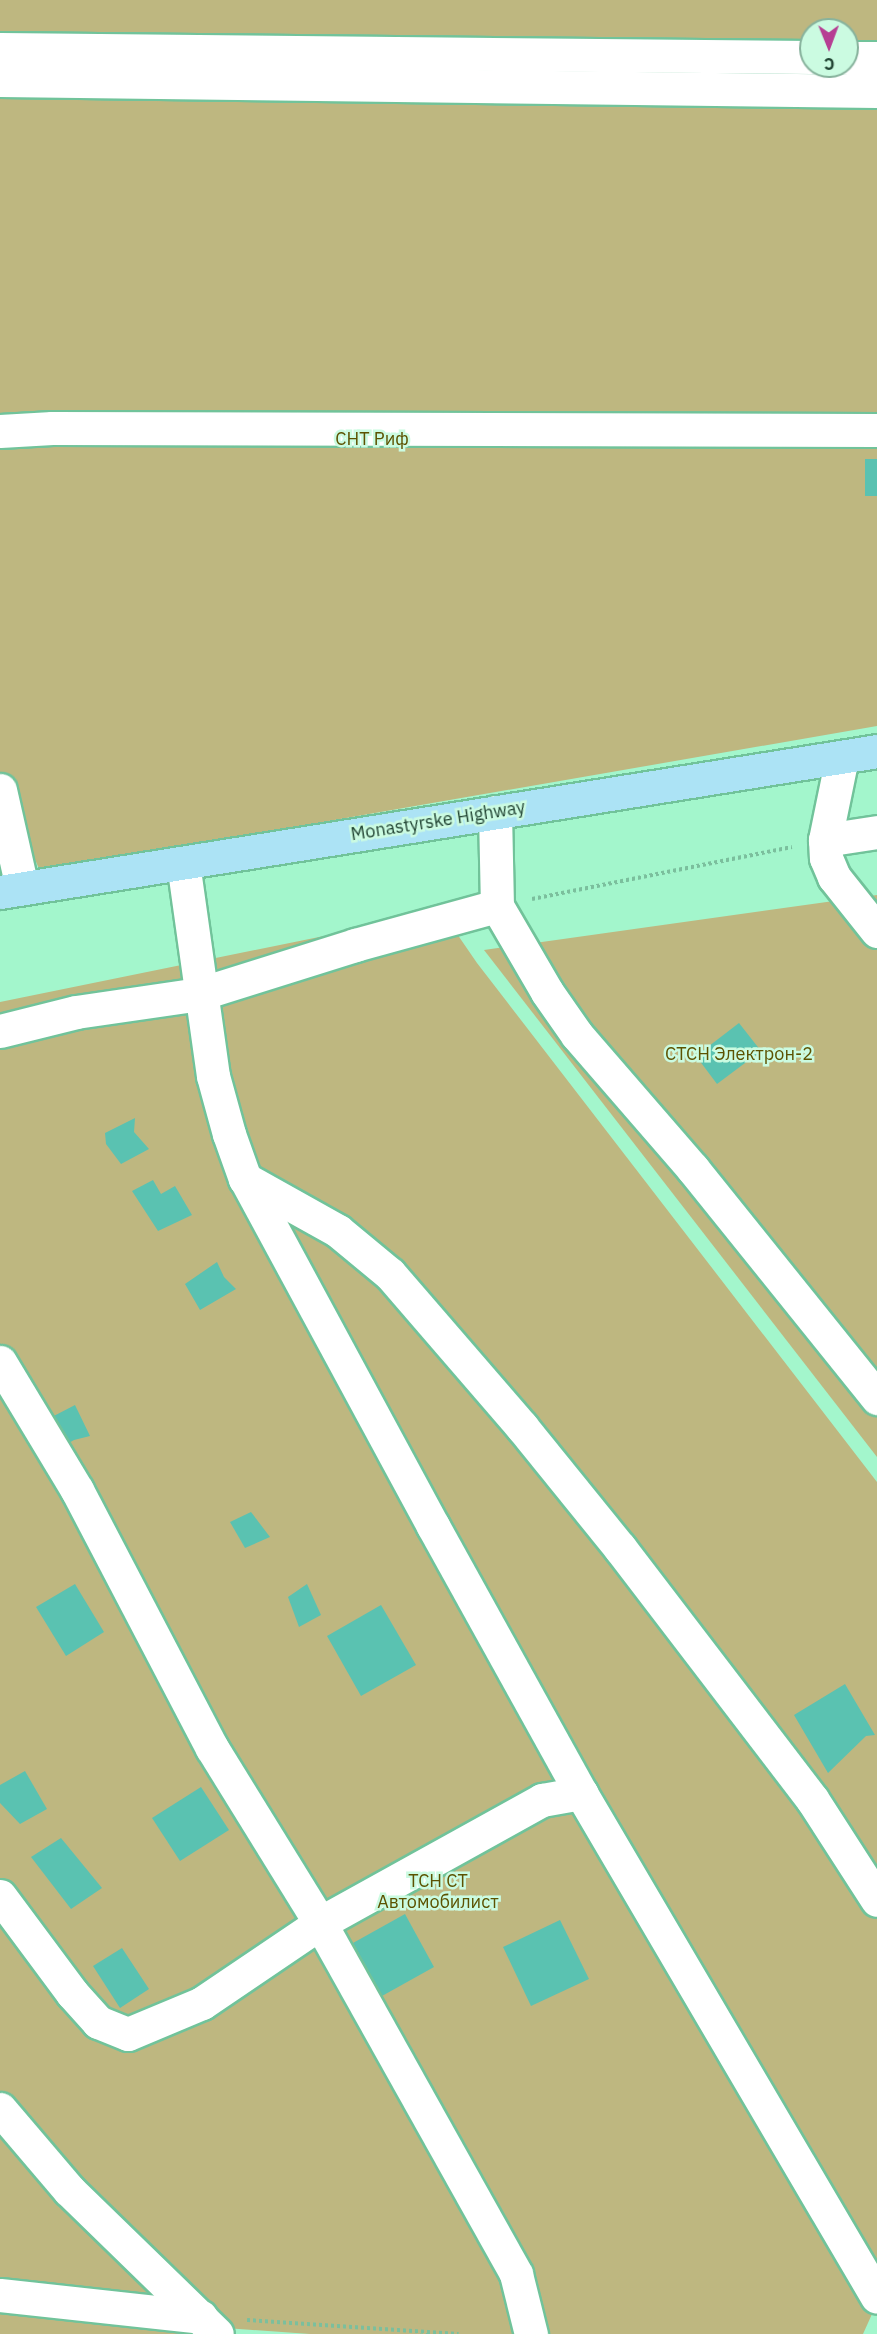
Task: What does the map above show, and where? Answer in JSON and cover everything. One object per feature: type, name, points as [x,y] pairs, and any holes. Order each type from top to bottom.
[{"type":"main road","name":"Monastyrske Highway","points":[[11,890],[877,751]]},
{"type":"street","points":[[0,49],[799,57]]},
{"type":"street","points":[[859,58],[877,58]]},
{"type":"street","points":[[0,80],[877,91]]},
{"type":"street","points":[[0,431],[52,428],[877,430]]},
{"type":"street","points":[[842,757],[825,840],[826,858],[834,877],[877,931]]},
{"type":"street","points":[[0,790],[11,890]]},
{"type":"street","points":[[495,812],[497,906],[547,992],[576,1035],[693,1169],[877,1398]]},
{"type":"street","points":[[825,840],[877,832]]},
{"type":"street","points":[[183,863],[199,994],[213,1076],[245,1179],[433,1526],[582,1793],[877,2297]]},
{"type":"street","points":[[0,1031],[75,1012],[199,994],[355,945],[497,906]]},
{"type":"street","points":[[245,1179],[338,1231],[390,1274],[522,1427],[621,1548],[812,1799],[877,1900]]},
{"type":"street","points":[[0,1362],[77,1490],[212,1748],[321,1923],[516,2274],[531,2334]]},
{"type":"street","points":[[0,1896],[72,1993],[98,2022],[128,2034],[202,2003],[321,1923],[542,1800],[582,1793]]},
{"type":"street","points":[[0,2109],[69,2190],[209,2326]]},
{"type":"street","points":[[0,2295],[209,2326]]},
{"type":"path","points":[[497,906],[825,840]]},
{"type":"path","points":[[209,2326],[459,2334]]},
{"type":"green space","points":[[0,0],[877,0],[877,50],[859,50],[859,18],[799,18],[799,51],[0,56]]},
{"type":"green space","name":"СНТ Риф","points":[[0,66],[799,76],[799,78],[877,77],[877,726],[40,871],[0,779]]},
{"type":"green space","name":"СТСН Электрон-2","points":[[877,895],[877,1457],[484,950]]},
{"type":"green space","name":"ТСН СТ Автомобилист","points":[[442,912],[477,963],[877,1482],[877,2303],[863,2334],[310,2334],[198,2326],[205,2334],[0,2334],[0,1002]]},
{"type":"building","points":[[865,459],[877,459],[877,496],[865,496]]},
{"type":"building","points":[[739,1023],[761,1051],[717,1084],[696,1056]]},
{"type":"building","points":[[135,1118],[134,1132],[149,1149],[121,1164],[106,1144],[105,1133]]},
{"type":"building","points":[[153,1180],[161,1194],[175,1186],[192,1215],[158,1231],[132,1191]]},
{"type":"building","points":[[217,1262],[224,1277],[236,1289],[200,1310],[185,1284]]},
{"type":"building","points":[[75,1405],[90,1436],[74,1440],[62,1447],[48,1419]]},
{"type":"building","points":[[251,1512],[270,1537],[245,1548],[230,1522]]},
{"type":"building","points":[[75,1584],[104,1632],[66,1656],[36,1607]]},
{"type":"building","points":[[307,1584],[321,1615],[299,1627],[288,1597]]},
{"type":"building","points":[[381,1605],[416,1665],[361,1696],[327,1636]]},
{"type":"building","points":[[845,1684],[875,1735],[866,1736],[828,1773],[794,1715]]},
{"type":"building","points":[[25,1771],[47,1809],[20,1824],[0,1803],[0,1785]]},
{"type":"building","points":[[201,1787],[229,1830],[180,1861],[152,1818]]},
{"type":"building","points":[[61,1838],[102,1888],[71,1909],[31,1857]]},
{"type":"building","points":[[405,1914],[434,1967],[382,1996],[353,1943]]},
{"type":"building","points":[[560,1920],[589,1979],[531,2006],[503,1947]]},
{"type":"building","points":[[122,1948],[149,1989],[120,2008],[93,1966]]}]
